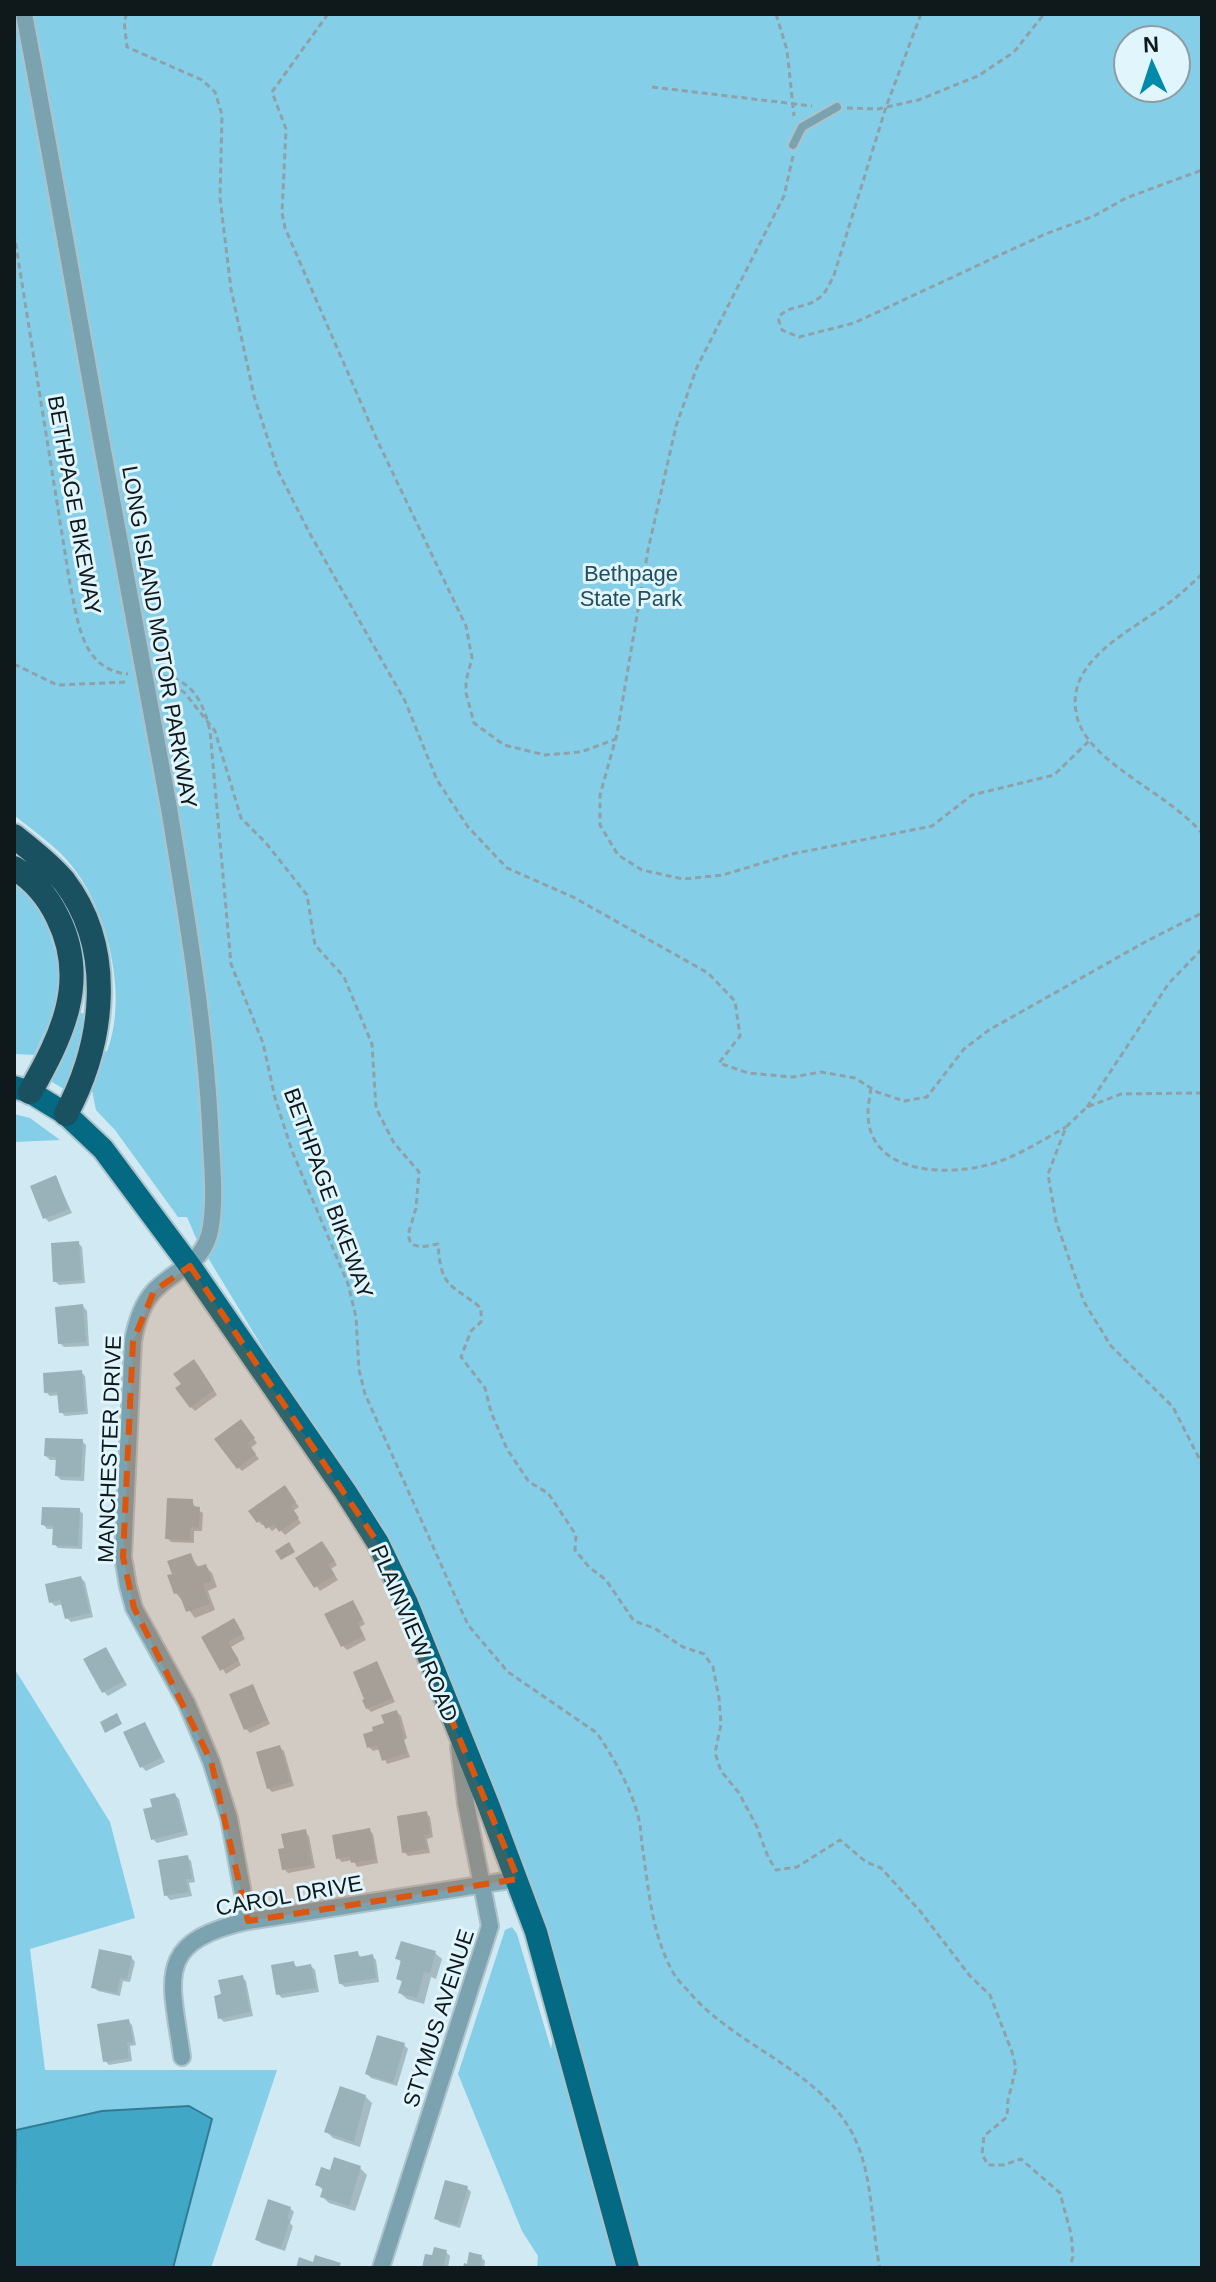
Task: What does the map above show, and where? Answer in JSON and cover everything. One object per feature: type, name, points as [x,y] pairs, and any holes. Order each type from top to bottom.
[{"type":"highway","points":[[14,836],[63,881],[82,913],[94,947],[99,984],[97,1022],[81,1082],[66,1114]]},
{"type":"highway","points":[[14,868],[36,885],[53,907],[68,943],[73,978],[56,1043],[22,1090]]},
{"type":"main road","name":"PLAINVIEW ROAD","points":[[22,1090],[66,1114],[103,1149],[190,1266],[378,1543],[407,1603],[518,1879],[549,1978],[628,2268]]},
{"type":"street","name":"LONG ISLAND MOTOR PARKWAY","points":[[24,14],[147,677],[196,970],[207,1062],[213,1206],[206,1242],[190,1266]]},
{"type":"street","name":"MANCHESTER DRIVE","points":[[190,1266],[154,1291],[135,1326],[123,1557],[134,1608],[187,1704],[211,1761],[229,1818],[248,1921]]},
{"type":"street","name":"STYMUS AVENUE","points":[[381,2268],[490,1926],[466,1804],[457,1730]]},
{"type":"street","name":"CAROL DRIVE","points":[[182,2057],[172,1991],[177,1963],[193,1940],[208,1932],[248,1921],[518,1879]]},
{"type":"lane","points":[[793,145],[802,127],[837,107]]},
{"type":"path","points":[[127,14],[124,21],[127,47],[202,80],[215,92],[222,115],[220,198],[231,289],[254,396],[278,471],[405,701],[437,780],[468,827],[507,868],[573,897],[708,973],[735,1001],[740,1036],[719,1063],[748,1073],[793,1077],[821,1072],[855,1078],[904,1101],[927,1097],[964,1049],[989,1030],[1202,913]]},
{"type":"path","points":[[328,14],[272,92],[286,129],[282,213],[285,228],[378,442],[466,626],[472,658],[466,693],[474,723],[504,745],[545,755],[581,752],[616,738]]},
{"type":"path","points":[[776,14],[787,50],[795,105],[793,145],[784,196],[697,367],[676,426],[648,550],[616,738],[600,795],[600,825],[618,855],[642,870],[683,879],[723,875],[792,854],[932,826],[972,795],[1054,775],[1090,740]]},
{"type":"path","points":[[921,14],[886,107],[834,275],[822,296],[809,304],[785,309],[778,318],[782,330],[799,337],[854,323],[1043,235],[1094,216],[1126,198],[1202,170]]},
{"type":"path","points":[[652,87],[795,105],[886,107],[918,100],[978,76],[1014,52],[1044,14]]},
{"type":"path","name":"BETHPAGE BIKEWAY","points":[[14,233],[70,584],[81,635],[94,661],[117,673],[169,677],[192,689],[203,702],[208,722],[231,964],[263,1043],[275,1098],[292,1151],[348,1284],[356,1317],[359,1370],[365,1394],[468,1625],[508,1672],[597,1733],[606,1747],[637,1810],[651,1914],[674,1976],[726,2028],[802,2079],[828,2102],[847,2125],[865,2171],[880,2268]]},
{"type":"path","points":[[1202,574],[1179,596],[1092,659],[1078,679],[1073,698],[1078,727],[1108,760],[1182,813],[1202,833]]},
{"type":"path","points":[[14,664],[57,685],[147,677],[162,680],[184,692],[215,731],[241,818],[266,843],[307,895],[315,945],[344,977],[372,1044],[376,1108],[394,1143],[419,1172],[416,1208],[408,1235],[411,1244],[421,1247],[438,1244],[439,1265],[448,1286],[481,1308],[481,1322],[471,1331],[461,1357],[485,1388],[491,1412],[507,1449],[529,1482],[548,1493],[576,1535],[575,1550],[589,1567],[606,1580],[634,1621],[654,1628],[683,1647],[704,1654],[713,1667],[721,1724],[715,1753],[721,1771],[739,1793],[757,1827],[776,1870],[797,1867],[840,1840],[866,1862],[881,1868],[920,1911],[970,1976],[990,1995],[1016,2068],[1007,2117],[984,2136],[982,2154],[988,2165],[1003,2165],[1021,2159],[1060,2193],[1071,2234],[1073,2256],[1070,2268]]},
{"type":"path","points":[[871,1088],[868,1115],[875,1140],[890,1158],[912,1168],[946,1170],[985,1166],[1066,1127],[1087,1107],[1169,983],[1202,949]]},
{"type":"path","points":[[1087,1107],[1121,1094],[1202,1093]]},
{"type":"path","points":[[1066,1127],[1048,1174],[1056,1221],[1084,1302],[1111,1346],[1173,1407],[1202,1464]]},
{"type":"highlighted area","points":[[190,1266],[378,1543],[518,1879],[248,1921],[211,1761],[134,1608],[123,1557],[133,1341],[154,1291]]},
{"type":"green space","name":"Bethpage State Park","points":[[14,14],[1202,14],[1202,2268],[537,2268],[538,2256],[522,2231],[458,2074],[505,1930],[512,1927],[517,1934],[551,2049],[558,2008],[399,1572],[196,1238],[187,1217],[178,1217],[115,1130],[96,1110],[91,1085],[107,1051],[113,1028],[115,977],[103,924],[93,900],[66,859],[14,815]]},
{"type":"green space","points":[[14,883],[42,907],[60,968],[54,1012],[34,1055],[14,1054]]},
{"type":"green space","points":[[80,1013],[91,1014],[68,1088],[64,1089],[52,1082],[53,1075]]},
{"type":"green space","points":[[14,1114],[30,1118],[60,1140],[14,1142]]},
{"type":"green space","points":[[14,1668],[110,1822],[135,1918],[30,1949],[45,2070],[277,2070],[211,2268],[173,2268],[211,2120],[14,2233]]},
{"type":"shaded area","points":[[189,2106],[212,2119],[173,2268],[14,2268],[16,2130],[102,2111]]},
{"type":"building","points":[[56,1175],[69,1209],[43,1219],[30,1186]]},
{"type":"building","points":[[79,1241],[82,1280],[53,1282],[51,1243]]},
{"type":"building","points":[[83,1304],[86,1342],[58,1344],[55,1307]]},
{"type":"building","points":[[194,1359],[214,1390],[190,1408],[175,1388],[181,1384],[173,1374]]},
{"type":"building","points":[[82,1370],[85,1411],[59,1413],[57,1392],[44,1393],[43,1373]]},
{"type":"building","points":[[241,1419],[255,1438],[248,1443],[256,1454],[237,1469],[214,1439]]},
{"type":"building","points":[[45,1438],[83,1439],[81,1477],[55,1476],[56,1457],[44,1456]]},
{"type":"building","points":[[285,1485],[296,1502],[291,1506],[299,1518],[279,1532],[274,1524],[266,1529],[248,1511]]},
{"type":"building","points":[[167,1498],[193,1499],[193,1506],[200,1507],[199,1528],[191,1527],[190,1540],[165,1539]]},
{"type":"building","points":[[42,1507],[80,1508],[78,1546],[52,1545],[53,1526],[41,1525]]},
{"type":"building","points":[[322,1541],[335,1561],[328,1564],[335,1575],[314,1588],[295,1558]]},
{"type":"building","points":[[289,1542],[295,1552],[281,1560],[275,1551]]},
{"type":"building","points":[[191,1553],[196,1567],[206,1564],[212,1581],[203,1584],[210,1604],[186,1612],[179,1593],[174,1594],[167,1575],[172,1574],[167,1561]]},
{"type":"building","points":[[81,1576],[90,1613],[65,1619],[60,1600],[49,1603],[45,1584]]},
{"type":"building","points":[[353,1600],[363,1620],[357,1623],[364,1636],[341,1647],[324,1614]]},
{"type":"building","points":[[234,1618],[243,1634],[228,1642],[239,1660],[220,1671],[201,1637]]},
{"type":"building","points":[[106,1647],[124,1681],[102,1693],[83,1659]]},
{"type":"building","points":[[377,1661],[393,1698],[366,1709],[353,1672]]},
{"type":"building","points":[[253,1684],[268,1720],[244,1730],[229,1694]]},
{"type":"building","points":[[397,1710],[407,1753],[382,1761],[377,1745],[367,1748],[363,1734],[384,1723],[381,1715]]},
{"type":"building","points":[[117,1713],[122,1724],[105,1733],[100,1722]]},
{"type":"building","points":[[145,1722],[162,1757],[140,1768],[123,1732]]},
{"type":"building","points":[[280,1745],[291,1782],[267,1789],[256,1752]]},
{"type":"building","points":[[175,1793],[185,1831],[151,1840],[143,1809],[152,1807],[150,1799]]},
{"type":"building","points":[[427,1811],[430,1834],[424,1835],[427,1849],[402,1853],[397,1816]]},
{"type":"building","points":[[370,1828],[376,1859],[351,1863],[350,1856],[336,1859],[332,1835]]},
{"type":"building","points":[[306,1829],[312,1865],[282,1870],[278,1849],[284,1848],[281,1834]]},
{"type":"building","points":[[188,1855],[192,1879],[186,1879],[189,1892],[164,1896],[158,1860]]},
{"type":"building","points":[[401,1941],[436,1951],[430,1973],[424,1972],[417,1998],[398,1993],[402,1981],[396,1979],[401,1960],[395,1959]]},
{"type":"building","points":[[99,1949],[132,1956],[127,1979],[120,1978],[117,1993],[91,1988]]},
{"type":"building","points":[[358,1951],[359,1957],[373,1954],[376,1978],[339,1984],[334,1955]]},
{"type":"building","points":[[294,1961],[295,1967],[311,1964],[316,1988],[276,1995],[271,1965]]},
{"type":"building","points":[[243,1975],[250,2012],[218,2019],[214,1996],[221,1994],[218,1980]]},
{"type":"building","points":[[129,2019],[133,2042],[127,2043],[129,2058],[103,2062],[97,2024]]},
{"type":"building","points":[[377,2035],[405,2043],[393,2083],[365,2074]]},
{"type":"building","points":[[340,2086],[366,2095],[354,2142],[324,2132]]},
{"type":"building","points":[[334,2157],[361,2166],[349,2206],[320,2197],[323,2188],[315,2185],[321,2167],[330,2170]]},
{"type":"building","points":[[445,2180],[468,2186],[457,2225],[434,2219]]},
{"type":"building","points":[[268,2199],[291,2207],[281,2248],[255,2240]]},
{"type":"building","points":[[434,2247],[447,2250],[443,2268],[422,2268],[425,2254],[432,2255]]},
{"type":"building","points":[[469,2252],[482,2255],[480,2268],[463,2268]]},
{"type":"building","points":[[315,2255],[341,2263],[339,2268],[296,2268],[299,2257],[313,2262]]}]
